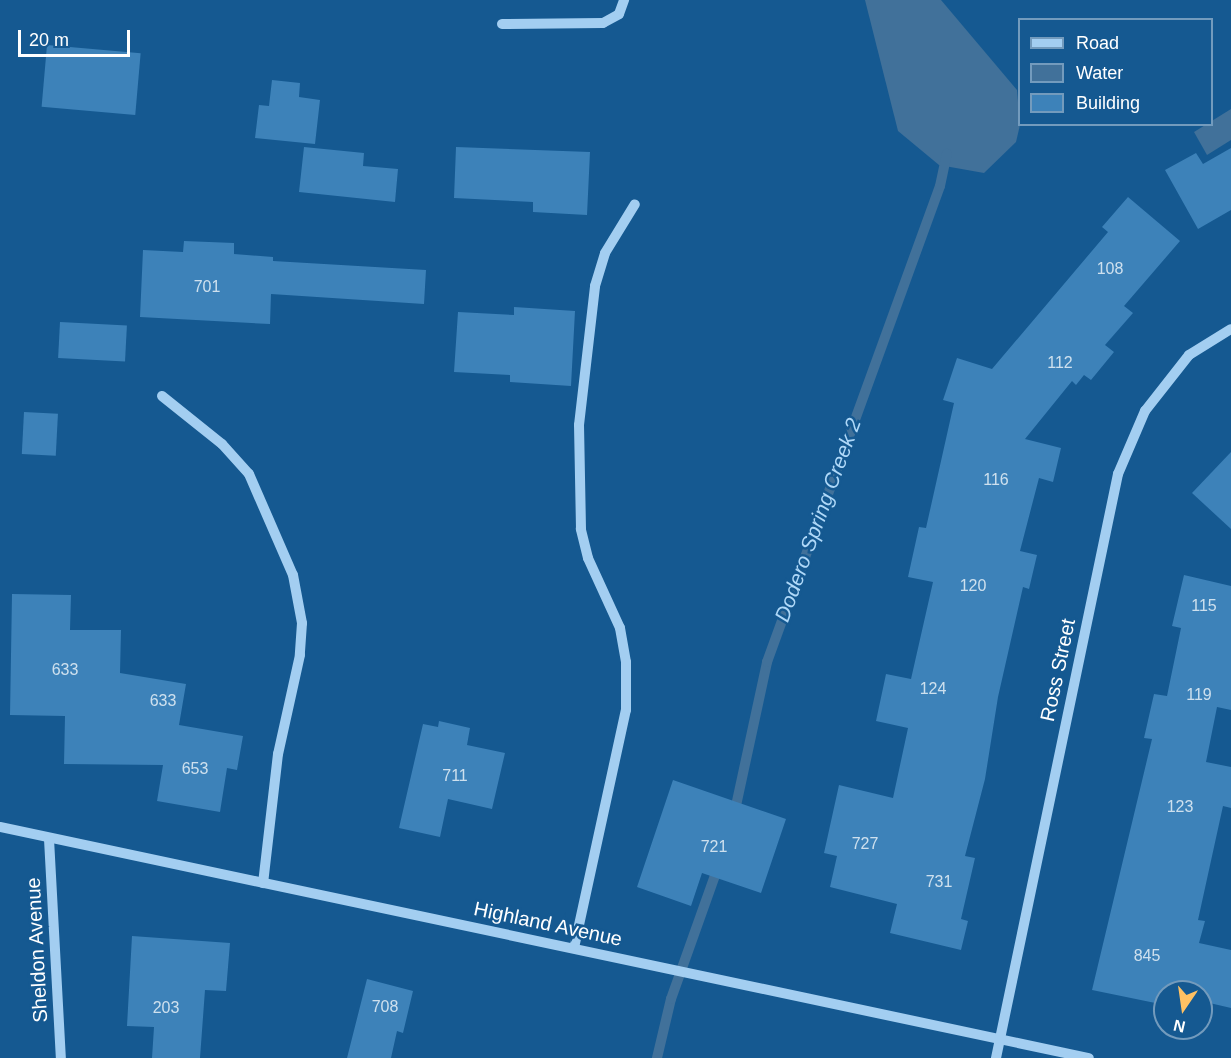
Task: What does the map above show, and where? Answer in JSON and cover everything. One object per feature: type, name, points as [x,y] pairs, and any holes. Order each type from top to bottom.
[{"type":"street","points":[[502,24],[603,23],[619,14],[624,0]]},
{"type":"street","points":[[574,948],[626,710],[627,662],[620,628],[588,558],[581,529],[579,426],[595,286],[605,253],[635,204]]},
{"type":"street","name":"Ross Street","points":[[996,1058],[1118,474],[1145,411],[1189,355],[1231,329]]},
{"type":"street","points":[[162,396],[222,444],[249,474],[293,575],[302,623],[300,655],[278,754],[263,883]]},
{"type":"street","name":"Highland Avenue","points":[[0,827],[999,1037],[1089,1058]]},
{"type":"street","name":"Sheldon Avenue","points":[[49,839],[61,1058]]},
{"type":"water","points":[[865,0],[941,0],[1017,90],[1020,126],[1016,142],[984,173],[939,165],[898,131]]},
{"type":"water","points":[[1231,109],[1231,140],[1207,155],[1194,132],[1204,126],[1213,126],[1213,120]]},
{"type":"building","points":[[47,45],[141,53],[135,115],[42,107]]},
{"type":"building","points":[[272,80],[300,83],[299,97],[320,100],[315,144],[255,138],[259,105],[269,106]]},
{"type":"building","points":[[304,147],[364,153],[363,166],[398,169],[395,202],[299,192]]},
{"type":"building","points":[[456,147],[590,152],[587,215],[533,212],[533,202],[454,198]]},
{"type":"building","points":[[1231,148],[1231,210],[1198,229],[1165,170],[1196,153],[1203,164]]},
{"type":"building","points":[[1128,197],[1180,241],[1124,306],[1133,313],[1105,345],[1114,352],[1091,380],[1084,375],[1076,385],[1072,381],[1025,439],[1061,448],[1053,482],[1039,478],[1020,551],[1037,555],[1029,589],[1023,587],[998,697],[985,779],[965,856],[975,858],[961,919],[968,921],[961,950],[890,933],[897,904],[830,887],[837,856],[824,853],[839,785],[893,798],[908,728],[876,721],[886,674],[911,679],[933,582],[908,577],[919,527],[926,528],[954,403],[943,400],[957,358],[992,369],[1108,232],[1102,227]]},
{"type":"building","points":[[184,241],[234,243],[234,254],[273,257],[273,261],[426,270],[424,304],[271,294],[270,324],[140,317],[143,250],[183,252]]},
{"type":"building","points":[[514,307],[575,311],[571,386],[510,382],[510,375],[454,372],[458,312],[514,315]]},
{"type":"building","points":[[60,322],[127,326],[125,361],[58,358]]},
{"type":"building","points":[[24,412],[58,414],[56,456],[22,454]]},
{"type":"building","points":[[1231,452],[1231,529],[1192,493]]},
{"type":"building","points":[[1184,575],[1231,586],[1231,710],[1217,707],[1206,762],[1231,767],[1231,808],[1223,806],[1198,920],[1205,921],[1199,943],[1231,950],[1231,1008],[1213,1004],[1213,980],[1153,980],[1153,1003],[1092,990],[1152,739],[1144,738],[1154,694],[1167,696],[1181,628],[1172,626]]},
{"type":"building","points":[[12,594],[71,595],[70,630],[121,630],[120,673],[186,684],[179,725],[243,736],[237,770],[227,768],[220,812],[157,801],[163,765],[64,764],[65,716],[10,715]]},
{"type":"building","points":[[439,721],[470,728],[467,745],[505,753],[492,809],[448,799],[440,837],[399,828],[423,724],[438,727]]},
{"type":"building","points":[[673,780],[786,819],[761,893],[702,873],[691,906],[637,887]]},
{"type":"building","points":[[132,936],[230,943],[226,991],[205,990],[200,1058],[152,1058],[154,1027],[127,1026]]},
{"type":"building","points":[[367,979],[413,991],[403,1033],[397,1031],[391,1058],[347,1058]]},
{"type":"waterway","name":"Dodero Spring Creek 2","points":[[734,815],[767,662],[940,186],[947,154]]},
{"type":"waterway","name":"Dodero Spring Creek 2","points":[[657,1058],[671,999],[719,864]]}]
